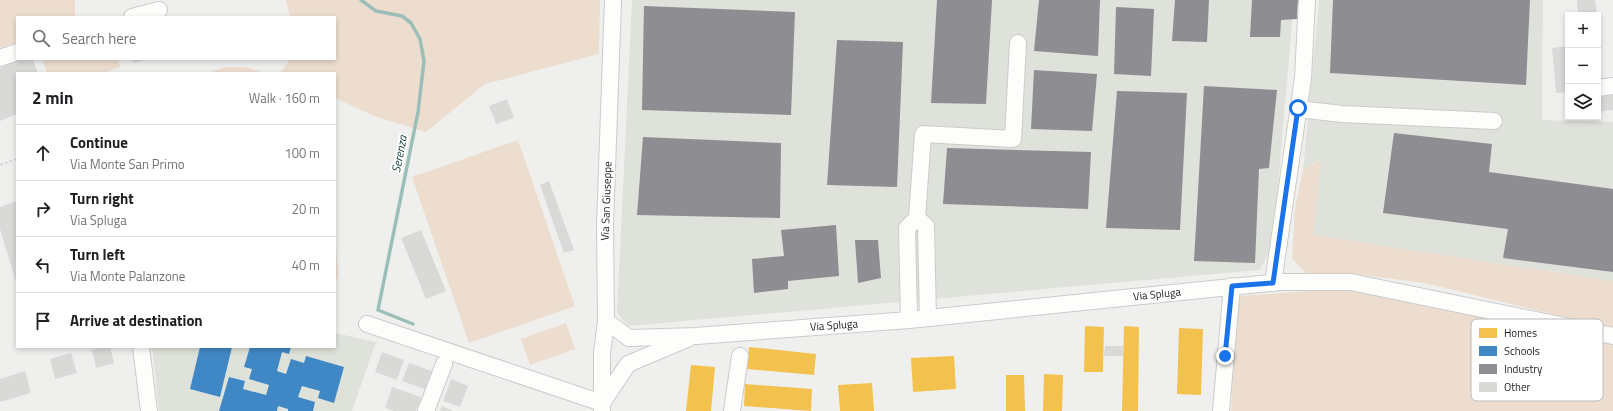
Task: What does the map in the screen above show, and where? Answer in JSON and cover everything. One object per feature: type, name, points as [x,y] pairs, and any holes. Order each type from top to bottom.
[{"type":"street","name":"Via San Giuseppe","points":[[602,407],[602,353],[606,321],[605,225],[613,0]]},
{"type":"street","points":[[1273,283],[1303,78],[1307,0]]},
{"type":"street","points":[[136,16],[159,10]]},
{"type":"street","points":[[909,320],[907,228],[917,218],[923,134],[1013,139],[1018,43]]},
{"type":"street","points":[[0,58],[16,52]]},
{"type":"street","points":[[1601,88],[1613,86]]},
{"type":"street","points":[[1298,108],[1342,114],[1494,121]]},
{"type":"street","points":[[917,218],[926,226],[928,318]]},
{"type":"street","name":"Via Spluga","points":[[606,321],[629,338],[696,336],[909,320],[1232,286],[1273,283],[1351,282],[1531,319]]},
{"type":"street","points":[[1221,411],[1232,286]]},
{"type":"street","points":[[367,324],[602,407],[628,364],[602,353]]},
{"type":"street","name":"Via Spluga","points":[[1603,334],[1613,336]]},
{"type":"street","name":"Via Spluga","points":[[628,364],[696,336]]},
{"type":"street","points":[[141,348],[149,411]]},
{"type":"street","points":[[732,411],[740,356]]},
{"type":"street","points":[[426,411],[444,364]]},
{"type":"path","points":[[0,165],[16,159]]},
{"type":"shaded area","points":[[0,0],[75,0],[75,16],[16,16],[16,42],[0,48]]},
{"type":"shaded area","points":[[286,0],[600,0],[599,54],[485,84],[426,132],[374,116],[336,98],[336,72],[281,72],[289,60],[336,60],[336,16],[290,16]]},
{"type":"shaded area","points":[[632,0],[1294,0],[1273,243],[1260,270],[628,326],[617,312]]},
{"type":"shaded area","points":[[1319,0],[1543,0],[1542,120],[1613,122],[1613,281],[1313,235],[1320,160],[1303,170]]},
{"type":"shaded area","points":[[42,60],[118,60],[120,67],[106,72],[47,72]]},
{"type":"shaded area","points":[[224,67],[246,67],[260,72],[212,72]]},
{"type":"shaded area","points":[[518,140],[575,306],[469,343],[412,177]]},
{"type":"shaded area","points":[[1321,160],[1313,235],[1613,281],[1613,329],[1603,327],[1603,319],[1572,319],[1425,283],[1345,273],[1307,274],[1292,259],[1295,207],[1303,170]]},
{"type":"shaded area","points":[[336,245],[338,275],[336,282]]},
{"type":"shaded area","points":[[1339,289],[1432,304],[1498,319],[1471,319],[1471,401],[1603,401],[1603,343],[1613,345],[1613,411],[1231,411],[1238,296]]},
{"type":"shaded area","points":[[566,323],[575,349],[530,365],[521,339]]},
{"type":"shaded area","points":[[336,333],[376,342],[352,411],[159,411],[152,348],[336,348]]},
{"type":"building: Homes","points":[[1085,326],[1104,327],[1103,372],[1084,372]]},
{"type":"building: Homes","points":[[1124,326],[1139,327],[1138,411],[1122,411]]},
{"type":"building: Homes","points":[[1179,328],[1203,329],[1201,395],[1177,394]]},
{"type":"building: Homes","points":[[749,347],[816,354],[814,375],[747,369]]},
{"type":"building: Homes","points":[[954,356],[956,389],[913,392],[911,358]]},
{"type":"building: Homes","points":[[691,365],[715,367],[711,411],[686,411]]},
{"type":"building: Homes","points":[[1044,374],[1063,375],[1062,411],[1043,411]]},
{"type":"building: Homes","points":[[1006,375],[1024,375],[1025,411],[1006,411]]},
{"type":"building: Homes","points":[[872,383],[874,411],[840,411],[838,385]]},
{"type":"building: Homes","points":[[745,384],[812,389],[811,411],[744,406]]},
{"type":"building: Schools","points":[[200,348],[232,348],[220,397],[190,389]]},
{"type":"building: Schools","points":[[250,348],[291,348],[289,354],[282,352],[277,371],[286,374],[291,359],[304,363],[306,356],[344,367],[334,403],[318,398],[320,391],[302,386],[298,397],[315,402],[313,411],[288,411],[288,409],[278,406],[277,411],[219,411],[229,377],[245,381],[243,389],[266,395],[269,385],[249,379],[252,369],[244,367]]},
{"type":"building: Industry","points":[[937,0],[992,0],[986,104],[931,103]]},
{"type":"building: Industry","points":[[1039,0],[1100,0],[1098,56],[1034,51]]},
{"type":"building: Industry","points":[[1175,0],[1209,0],[1207,42],[1172,41]]},
{"type":"building: Industry","points":[[1252,0],[1298,0],[1297,19],[1281,20],[1280,37],[1250,37]]},
{"type":"building: Industry","points":[[1333,0],[1530,0],[1526,85],[1330,73]]},
{"type":"building: Industry","points":[[644,6],[795,12],[791,115],[642,110]]},
{"type":"building: Industry","points":[[1116,7],[1154,9],[1151,76],[1114,74]]},
{"type":"building: Industry","points":[[837,40],[903,42],[897,187],[827,185]]},
{"type":"building: Industry","points":[[1034,70],[1097,74],[1092,131],[1031,129]]},
{"type":"building: Industry","points":[[1204,86],[1277,90],[1269,168],[1259,169],[1255,263],[1194,261]]},
{"type":"building: Industry","points":[[1117,91],[1187,93],[1180,230],[1106,228]]},
{"type":"building: Industry","points":[[1394,133],[1492,144],[1489,172],[1613,189],[1613,272],[1503,258],[1508,229],[1383,213]]},
{"type":"building: Industry","points":[[643,137],[781,143],[780,218],[637,215]]},
{"type":"building: Industry","points":[[947,148],[1091,152],[1088,209],[943,204]]},
{"type":"building: Industry","points":[[836,225],[839,276],[788,281],[788,289],[754,293],[752,259],[784,256],[781,230]]},
{"type":"building: Industry","points":[[855,240],[878,240],[881,278],[858,283]]},
{"type":"building: Other","points":[[1577,0],[1595,0],[1597,12],[1578,12]]},
{"type":"building: Other","points":[[1565,46],[1565,92],[1556,93],[1552,48]]},
{"type":"building: Other","points":[[19,60],[33,60],[38,72],[16,72],[16,114],[0,121],[0,68]]},
{"type":"building: Other","points":[[132,60],[144,60],[134,63]]},
{"type":"building: Other","points":[[1613,91],[1613,110],[1601,112],[1601,93]]},
{"type":"building: Other","points":[[507,99],[514,118],[496,124],[489,106]]},
{"type":"building: Other","points":[[549,181],[574,250],[564,253],[540,185]]},
{"type":"building: Other","points":[[16,201],[16,282],[0,229],[0,207]]},
{"type":"building: Other","points":[[421,230],[446,291],[426,299],[401,238]]},
{"type":"building: Other","points":[[1105,346],[1123,346],[1123,356],[1104,356]]},
{"type":"building: Other","points":[[99,348],[110,348],[114,363],[96,368],[92,350]]},
{"type":"building: Other","points":[[382,352],[404,360],[397,380],[375,372]]},
{"type":"building: Other","points":[[71,353],[77,373],[55,379],[50,359]]},
{"type":"building: Other","points":[[409,363],[432,371],[425,389],[402,381]]},
{"type":"building: Other","points":[[25,371],[31,393],[0,402],[0,379]]},
{"type":"building: Other","points":[[451,379],[468,386],[460,407],[443,401]]},
{"type":"building: Other","points":[[392,387],[421,397],[416,411],[394,411],[385,408]]},
{"type":"building: Other","points":[[442,406],[453,411],[440,411]]},
{"type":"waterway","name":"Serenza","points":[[361,0],[376,11],[402,16],[411,23],[420,39],[424,61],[418,112],[378,310],[413,324]]},
{"type":"route","points":[[1225,356],[1232,286],[1273,283],[1298,108]]}]
